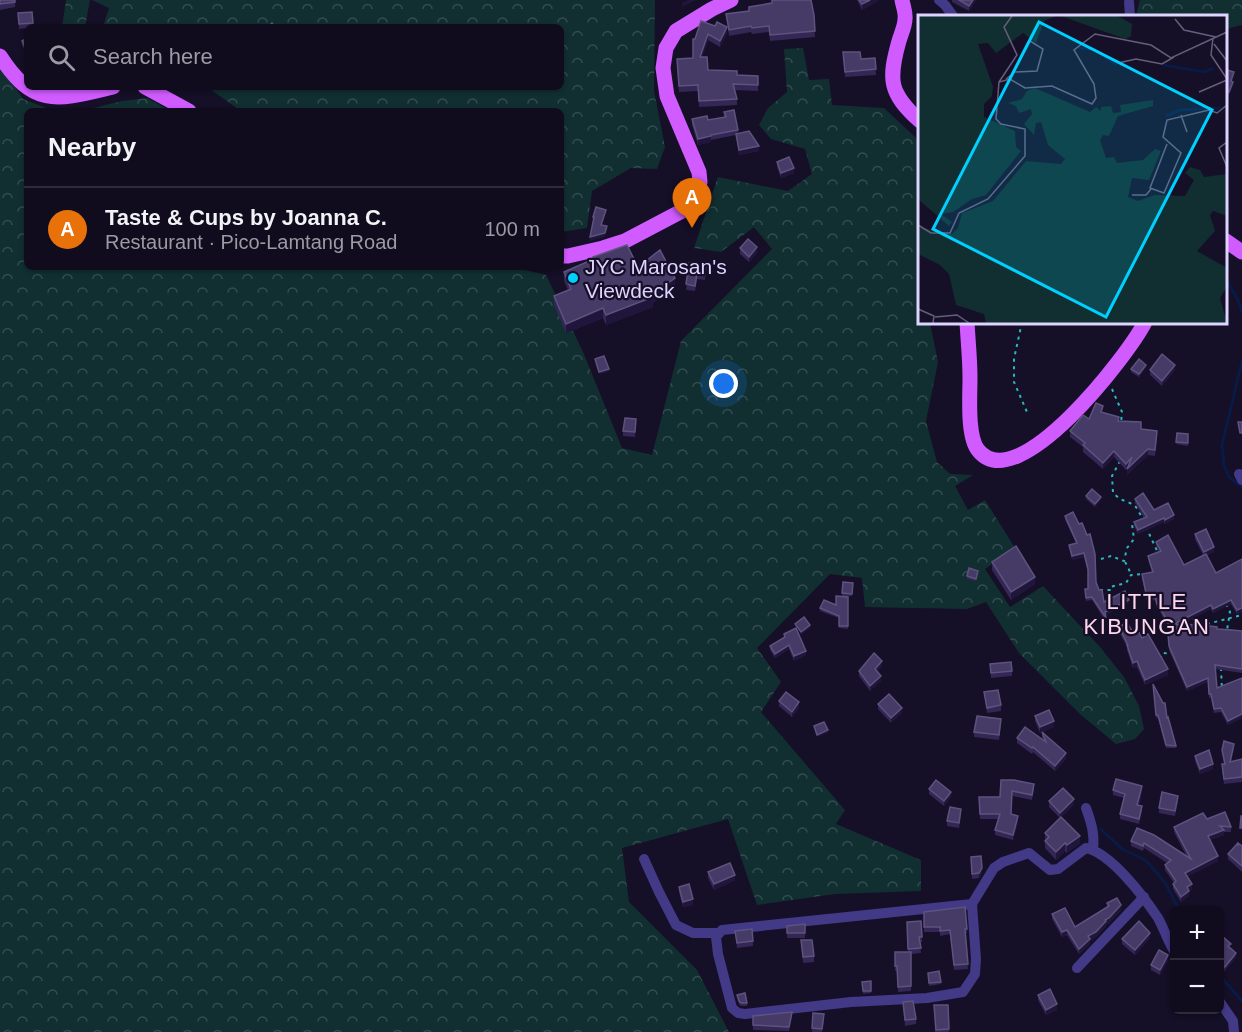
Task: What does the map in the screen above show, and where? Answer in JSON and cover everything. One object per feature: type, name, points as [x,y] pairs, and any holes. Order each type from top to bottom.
[{"type":"main road","points":[[564,256],[625,241],[682,211],[697,194],[700,182],[699,172],[668,96],[663,68],[664,58],[666,48],[675,31],[731,0]]},
{"type":"main road","points":[[902,0],[905,19],[897,51],[893,82],[896,94],[918,119]]},
{"type":"main road","points":[[0,56],[24,86]]},
{"type":"main road","points":[[31,90],[41,96],[60,98],[98,90]]},
{"type":"main road","points":[[150,90],[184,108]]},
{"type":"main road","points":[[1227,242],[1242,252]]},
{"type":"main road","points":[[967,324],[969,405],[972,431],[977,449],[986,457],[996,460],[1017,456],[1044,441],[1077,411],[1105,379],[1144,324]]},
{"type":"street","points":[[939,0],[952,15]]},
{"type":"street","points":[[1130,2],[1130,15]]},
{"type":"street","points":[[1086,808],[1094,838],[1093,849]]},
{"type":"street","points":[[718,933],[716,937],[718,954],[732,1008],[738,1013],[851,1002],[927,998],[963,992],[975,974],[972,904],[994,868],[1003,862],[1029,853],[1047,869],[1054,870],[1086,848],[1093,849],[1125,875],[1144,897],[1170,943]]},
{"type":"street","points":[[644,859],[676,925],[693,933],[718,933],[729,929],[972,904]]},
{"type":"street","points":[[1077,968],[1144,897]]},
{"type":"street","points":[[1224,1008],[1233,1021],[1234,1032]]},
{"type":"path","points":[[1022,324],[1014,359],[1014,382],[1027,412]]},
{"type":"path","points":[[1105,379],[1114,391],[1121,409],[1121,431]]},
{"type":"path","points":[[1121,460],[1112,476],[1113,493],[1136,507],[1162,562]]},
{"type":"path","points":[[1124,561],[1127,548],[1134,539],[1132,524],[1143,520]]},
{"type":"path","points":[[1101,559],[1111,556],[1124,561],[1131,575]]},
{"type":"path","points":[[1131,575],[1148,574]]},
{"type":"path","points":[[1100,590],[1110,590],[1110,587],[1126,583],[1131,575]]},
{"type":"path","points":[[1222,597],[1230,612],[1227,636]]},
{"type":"path","points":[[1191,613],[1198,624],[1207,624],[1242,615]]},
{"type":"path","points":[[1203,631],[1207,624]]},
{"type":"path","points":[[1160,659],[1163,652],[1172,654],[1178,651]]},
{"type":"path","points":[[1221,666],[1222,693]]},
{"type":"path","points":[[1220,679],[1226,685]]},
{"type":"green space","points":[[66,0],[90,0],[86,24],[62,24]]},
{"type":"green space","points":[[92,0],[655,0],[654,91],[665,147],[657,169],[631,168],[592,191],[587,228],[564,232],[564,108],[237,108],[211,90],[564,90],[564,24],[104,24],[109,8]]},
{"type":"green space","points":[[1140,0],[1242,0],[1242,25],[1227,29],[1227,15],[1136,15]]},
{"type":"green space","points":[[803,48],[809,80],[829,79],[832,105],[884,108],[916,138],[918,144],[918,324],[930,324],[938,362],[926,421],[937,462],[950,474],[973,475],[955,486],[968,510],[985,500],[1015,548],[985,569],[1010,607],[1043,586],[1100,647],[1124,677],[1139,706],[1144,729],[1135,739],[1116,744],[1081,715],[1019,653],[986,602],[967,609],[865,607],[862,578],[830,574],[757,648],[781,682],[761,712],[845,810],[836,824],[921,860],[921,891],[835,894],[757,905],[728,819],[622,848],[629,902],[697,970],[729,1032],[0,1032],[0,65],[23,99],[46,108],[24,108],[24,270],[525,270],[546,275],[583,352],[622,448],[652,455],[681,341],[772,249],[754,227],[721,252],[694,248],[718,177],[788,191],[812,174],[805,149],[771,139],[759,125],[768,108],[787,92],[784,49]]},
{"type":"green space","points":[[147,98],[165,108],[93,108]]},
{"type":"building","points":[[0,0],[15,0],[15,2],[0,4]]},
{"type":"building","points":[[772,0],[811,0],[815,31],[770,35],[769,26],[729,30],[726,14],[749,11],[749,7],[772,3]]},
{"type":"building","points":[[959,0],[973,0],[969,6]]},
{"type":"building","points":[[32,12],[33,23],[19,24],[18,13]]},
{"type":"building","points":[[701,21],[715,26],[717,22],[727,27],[720,41],[708,34],[700,57],[707,57],[708,70],[737,71],[737,75],[758,76],[758,85],[733,84],[737,99],[699,101],[698,85],[679,86],[677,59],[693,58],[693,39],[695,39]]},
{"type":"building","points":[[843,52],[860,52],[861,59],[875,58],[876,69],[845,72]]},
{"type":"building","points":[[1227,70],[1234,72],[1231,81],[1233,82],[1227,95]]},
{"type":"building","points":[[734,110],[738,130],[698,139],[692,119],[707,116],[708,120],[726,117],[724,112]]},
{"type":"building","points":[[749,131],[759,146],[739,150],[736,134]]},
{"type":"building","points":[[789,157],[794,168],[781,173],[777,162]]},
{"type":"building","points":[[596,207],[606,210],[601,225],[607,226],[605,233],[590,237],[593,217]]},
{"type":"building","points":[[748,239],[757,247],[749,257],[740,248]]},
{"type":"building","points":[[627,245],[638,267],[660,250],[675,278],[651,295],[653,297],[606,315],[603,308],[566,324],[554,296],[571,289],[564,272],[594,259],[593,257]]},
{"type":"building","points":[[689,263],[706,265],[705,275],[697,274],[695,286],[686,284]]},
{"type":"building","points":[[1162,354],[1175,365],[1162,381],[1150,370]]},
{"type":"building","points":[[604,356],[609,369],[599,372],[595,359]]},
{"type":"building","points":[[1139,359],[1146,365],[1139,374],[1131,369]]},
{"type":"building","points":[[1096,403],[1103,406],[1101,412],[1119,417],[1118,421],[1141,422],[1141,429],[1157,431],[1155,450],[1148,449],[1127,469],[1132,457],[1126,464],[1114,451],[1103,463],[1083,445],[1085,443],[1070,431],[1083,415],[1089,419]]},
{"type":"building","points":[[625,418],[636,419],[635,432],[623,431]]},
{"type":"building","points":[[1238,422],[1242,422],[1242,433],[1240,433]]},
{"type":"building","points":[[1177,433],[1188,434],[1188,443],[1176,442]]},
{"type":"building","points":[[1092,489],[1101,497],[1095,504],[1086,496]]},
{"type":"building","points":[[1143,493],[1154,510],[1168,503],[1174,515],[1138,530],[1134,522],[1147,517],[1135,499]]},
{"type":"building","points":[[1073,512],[1079,524],[1082,523],[1087,535],[1090,534],[1095,554],[1096,582],[1099,590],[1102,590],[1104,602],[1125,591],[1129,600],[1105,612],[1106,618],[1092,597],[1086,598],[1088,569],[1084,553],[1072,556],[1069,545],[1077,543],[1065,516]]},
{"type":"building","points":[[1206,529],[1214,547],[1204,552],[1195,534]]},
{"type":"building","points":[[1168,535],[1184,565],[1206,554],[1216,573],[1242,559],[1242,608],[1237,610],[1231,600],[1213,609],[1211,605],[1174,624],[1202,625],[1242,631],[1242,669],[1215,665],[1217,688],[1242,678],[1242,714],[1228,721],[1221,708],[1214,709],[1211,694],[1209,694],[1208,678],[1187,687],[1169,646],[1168,634],[1174,634],[1155,596],[1147,598],[1142,574],[1153,572],[1148,556],[1161,551],[1156,542]]},
{"type":"building","points":[[1016,546],[1035,577],[1011,592],[992,562]]},
{"type":"building","points":[[969,568],[978,571],[976,579],[967,576]]},
{"type":"building","points":[[843,582],[853,583],[852,594],[842,593]]},
{"type":"building","points":[[836,596],[848,597],[848,626],[839,626],[839,616],[820,608],[824,600],[836,605]]},
{"type":"building","points":[[804,617],[810,625],[801,632],[795,624]]},
{"type":"building","points":[[1127,622],[1132,631],[1137,629],[1142,638],[1148,634],[1168,669],[1145,680],[1137,661],[1133,663],[1128,645],[1119,627]]},
{"type":"building","points":[[796,628],[806,651],[794,656],[789,645],[775,654],[770,646],[785,637],[784,634]]},
{"type":"building","points":[[874,653],[882,661],[875,669],[881,676],[870,686],[859,671]]},
{"type":"building","points":[[1011,662],[1012,671],[991,673],[990,664]]},
{"type":"building","points":[[1153,684],[1165,703],[1176,746],[1166,745],[1158,715],[1156,715]]},
{"type":"building","points":[[998,690],[1001,705],[987,708],[984,692]]},
{"type":"building","points":[[786,692],[799,702],[792,712],[779,701]]},
{"type":"building","points":[[889,694],[902,708],[891,718],[878,704]]},
{"type":"building","points":[[1049,710],[1054,721],[1040,727],[1035,716]]},
{"type":"building","points":[[977,716],[1001,719],[999,735],[974,732]]},
{"type":"building","points":[[824,722],[828,730],[817,735],[814,726]]},
{"type":"building","points":[[1025,727],[1046,742],[1042,732],[1066,753],[1055,766],[1033,747],[1017,738]]},
{"type":"building","points":[[1224,741],[1234,744],[1230,762],[1242,759],[1242,777],[1224,779],[1222,764],[1225,764],[1222,750]]},
{"type":"building","points":[[1209,750],[1213,764],[1200,769],[1195,756]]},
{"type":"building","points":[[1116,779],[1142,786],[1137,805],[1142,806],[1139,819],[1120,814],[1125,794],[1113,790]]},
{"type":"building","points":[[936,780],[951,792],[944,801],[929,789]]},
{"type":"building","points":[[1001,780],[1034,784],[1032,795],[1012,791],[1011,814],[1018,816],[1013,835],[995,830],[1000,814],[980,814],[979,797],[1000,797]]},
{"type":"building","points":[[1063,788],[1074,799],[1060,813],[1049,801]]},
{"type":"building","points":[[1162,792],[1178,796],[1175,811],[1159,808]]},
{"type":"building","points":[[950,807],[961,809],[959,823],[947,821]]},
{"type":"building","points":[[1225,812],[1231,827],[1220,826],[1224,830],[1208,836],[1218,856],[1185,873],[1192,884],[1187,887],[1189,891],[1181,897],[1173,884],[1176,881],[1165,865],[1171,860],[1144,843],[1143,846],[1131,841],[1137,828],[1154,835],[1191,859],[1174,827],[1203,813],[1207,819]]},
{"type":"building","points":[[1061,817],[1080,836],[1067,845],[1065,843],[1056,852],[1045,841],[1049,837],[1045,833]]},
{"type":"building","points":[[1238,843],[1242,846],[1242,866],[1228,854],[1237,844],[1238,846]]},
{"type":"building","points":[[981,856],[982,868],[979,873],[972,874],[971,857]]},
{"type":"building","points":[[730,863],[735,875],[714,884],[708,872]]},
{"type":"building","points":[[689,884],[693,899],[683,902],[679,887]]},
{"type":"building","points":[[1117,898],[1121,905],[1096,932],[1088,936],[1090,939],[1079,949],[1067,930],[1062,932],[1052,914],[1065,908],[1075,927],[1109,906],[1107,903]]},
{"type":"building","points":[[965,907],[968,964],[954,965],[950,930],[940,931],[940,927],[924,927],[924,912]]},
{"type":"building","points":[[921,921],[922,937],[919,937],[921,948],[908,949],[907,922]]},
{"type":"building","points":[[1139,921],[1150,933],[1135,950],[1122,939]]},
{"type":"building","points":[[805,924],[805,933],[787,933],[787,926]]},
{"type":"building","points":[[752,929],[753,941],[737,943],[735,931]]},
{"type":"building","points":[[1224,938],[1231,944],[1228,946],[1236,953],[1225,967]]},
{"type":"building","points":[[801,940],[812,940],[814,956],[803,957]]},
{"type":"building","points":[[1159,950],[1168,955],[1160,970],[1151,965]]},
{"type":"building","points":[[895,952],[911,952],[911,986],[898,987]]},
{"type":"building","points":[[939,971],[941,982],[929,983],[928,973]]},
{"type":"building","points":[[871,981],[871,991],[863,991],[862,982]]},
{"type":"building","points":[[1050,989],[1057,1004],[1046,1010],[1038,995]]},
{"type":"building","points":[[745,993],[747,1003],[741,1003],[737,995]]},
{"type":"building","points":[[913,1001],[916,1019],[905,1020],[903,1002]]},
{"type":"building","points":[[934,1005],[948,1005],[949,1029],[936,1030]]},
{"type":"building","points":[[792,1012],[789,1027],[753,1025],[753,1016]]},
{"type":"building","points":[[813,1013],[824,1014],[822,1029],[812,1028]]},
{"type":"waterway","points":[[1227,282],[1242,312]]},
{"type":"waterway","points":[[1242,361],[1222,445],[1224,465],[1229,477],[1242,487]]},
{"type":"waterway","points":[[1101,829],[1122,849],[1149,864],[1166,884],[1177,906]]},
{"type":"waterway","points":[[1224,981],[1242,1001]]},
{"type":"place","name":"Taste & Cups by Joanna C.","points":[[692,228]]},
{"type":"place","name":"JYC Marosan's Viewdeck","points":[[573,278]]},
{"type":"district","name":"LITTLE KIBUNGAN","points":[[1147,614]]}]
